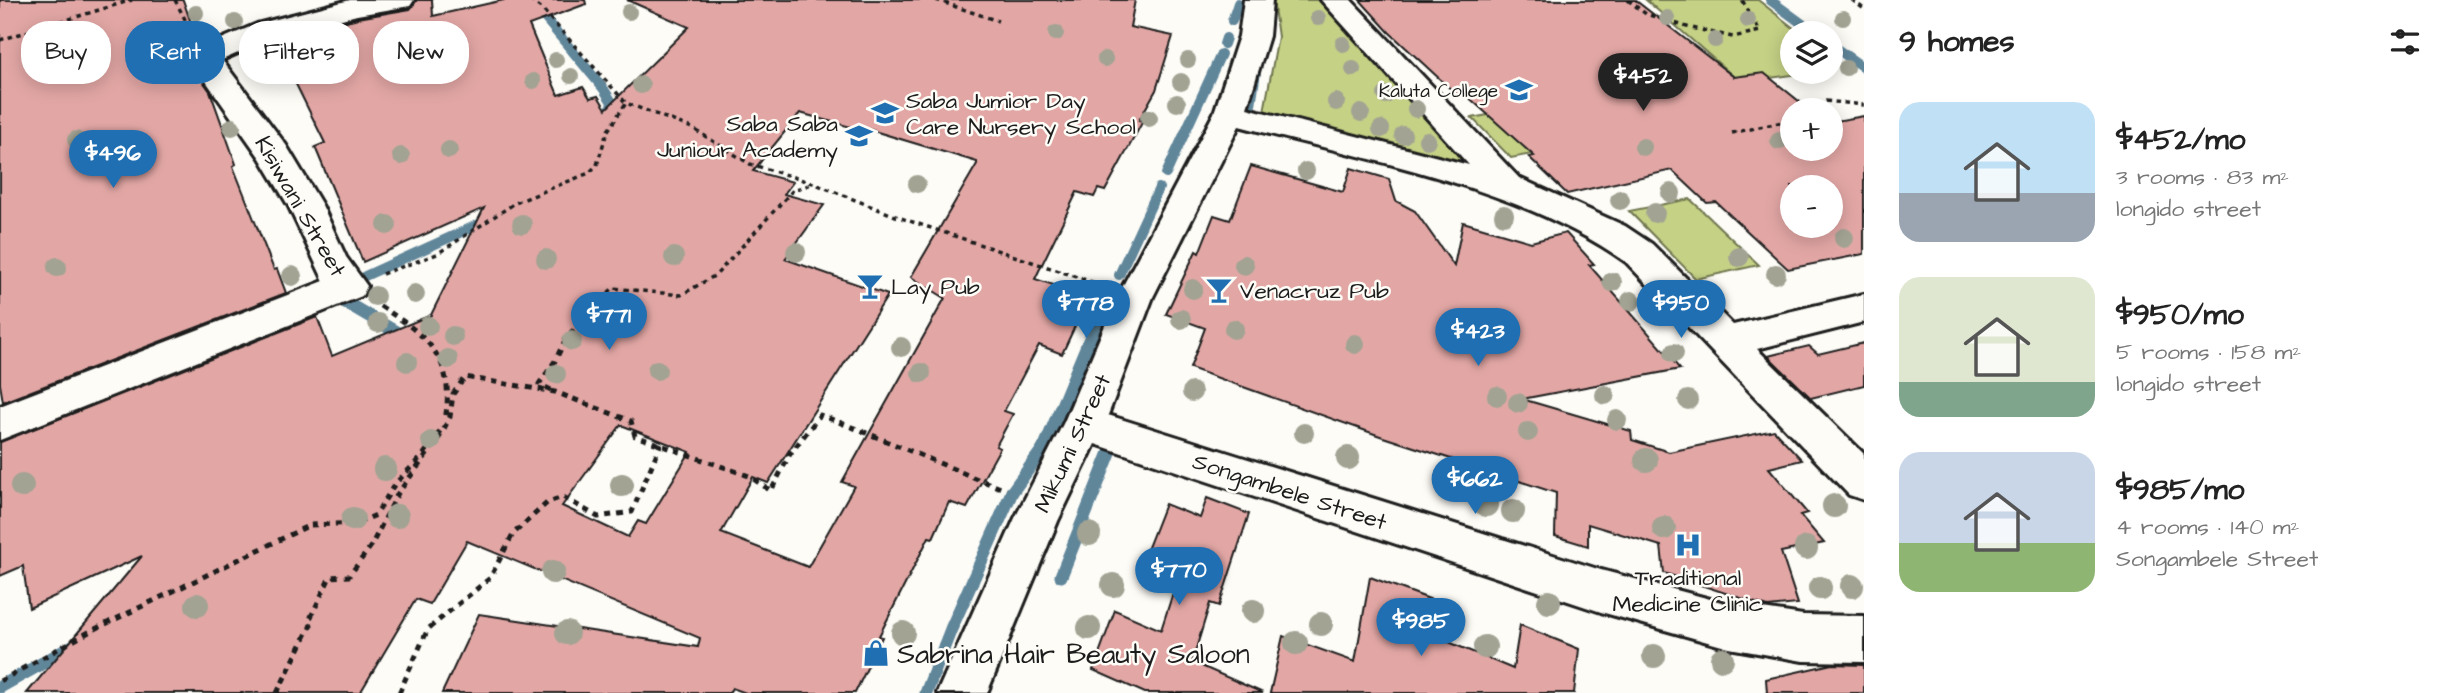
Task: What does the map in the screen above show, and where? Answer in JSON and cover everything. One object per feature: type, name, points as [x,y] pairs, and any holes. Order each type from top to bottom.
[{"type":"street","name":"Kisiwani Street","points":[[0,423],[349,286],[341,279],[329,258],[305,205],[274,153],[204,57],[267,30],[356,7],[400,0]]},
{"type":"street","name":"Mikumi Street","points":[[962,693],[1037,518],[1084,424],[1135,297],[1230,113],[1254,36],[1258,0]]},
{"type":"street","points":[[1335,0],[1507,186]]},
{"type":"street","points":[[1230,113],[1507,186],[1585,220],[1630,247],[1864,482]]},
{"type":"street","points":[[1724,342],[1864,309]]},
{"type":"street","name":"Songambele Street","points":[[1084,424],[1601,591],[1729,626],[1803,638],[1864,639]]},
{"type":"path","points":[[0,40],[132,0]]},
{"type":"path","points":[[530,0],[541,8],[626,103],[692,128],[750,164],[813,183],[898,218],[1135,297]]},
{"type":"path","points":[[936,0],[998,21]]},
{"type":"path","points":[[1628,0],[1646,14],[1687,27],[1734,37],[1760,32],[1742,0]]},
{"type":"path","points":[[1852,0],[1864,9]]},
{"type":"path","points":[[349,286],[437,254],[515,203],[589,173],[597,165],[607,132],[626,103]]},
{"type":"path","points":[[1843,103],[1864,105]]},
{"type":"path","points":[[1732,133],[1780,123]]},
{"type":"path","points":[[813,183],[793,190],[732,260],[716,275],[681,295],[613,288],[566,338],[555,361],[539,384],[631,421],[635,436],[749,476],[771,491],[790,454],[820,415],[886,439],[934,463],[1012,492]]},
{"type":"path","points":[[0,681],[89,632],[310,526],[333,522],[358,523],[376,515],[394,485],[424,454],[441,430],[446,417],[448,380],[440,354],[415,328],[349,286]]},
{"type":"path","points":[[277,693],[307,636],[311,625],[309,621],[330,577],[349,576],[371,546],[398,493],[438,440],[450,416],[453,394],[459,382],[470,376],[555,392]]},
{"type":"path","points":[[399,693],[428,629],[490,578],[513,534],[548,502],[564,497],[598,517],[632,512],[661,443]]},
{"type":"green space","points":[[1273,0],[1327,0],[1475,172],[1263,117],[1278,37]]},
{"type":"green space","points":[[1646,0],[1758,0],[1785,21],[1780,21],[1780,77],[1740,82]]},
{"type":"green space","points":[[1559,102],[1600,141],[1511,158],[1472,118]]},
{"type":"green space","points":[[1690,199],[1759,265],[1696,279],[1629,211]]},
{"type":"building","points":[[0,0],[183,0],[190,21],[125,21],[125,84],[205,84],[210,91],[236,164],[233,166],[274,270],[277,269],[286,293],[3,402],[0,384]]},
{"type":"building","points":[[417,0],[432,0],[433,16],[504,0],[585,0],[586,4],[529,25],[558,95],[583,87],[590,98],[598,96],[606,109],[689,27],[627,0],[1135,0],[1130,27],[1173,36],[1156,90],[1139,120],[1143,121],[1105,191],[1098,189],[1094,197],[1077,192],[1035,279],[1066,289],[1060,301],[1083,309],[1062,354],[1039,345],[1004,411],[1013,414],[996,446],[1000,448],[967,508],[949,502],[933,538],[929,537],[879,636],[882,637],[855,693],[746,693],[732,688],[729,693],[442,693],[479,614],[698,647],[700,638],[467,541],[430,604],[416,599],[360,693],[27,693],[142,556],[29,608],[23,566],[0,576],[0,442],[317,317],[332,356],[431,315],[484,208],[363,262],[315,147],[325,143],[296,84],[359,84],[359,21],[346,21],[410,9]],"holes":[[[800,113],[865,131],[867,129],[977,164],[911,277],[945,298],[842,482],[854,486],[808,567],[721,533],[753,477],[768,483],[888,295],[785,259],[824,205],[784,194],[793,182],[753,171]],[[621,425],[690,452],[646,524],[638,521],[628,537],[562,506]]]},
{"type":"building","points":[[1360,0],[1635,0],[1734,77],[1764,73],[1795,98],[1780,98],[1780,161],[1843,161],[1843,120],[1864,116],[1864,254],[1788,269],[1716,202],[1707,203],[1672,170],[1567,194],[1529,157],[1534,156],[1465,94],[1457,95],[1389,32]]},
{"type":"building","points":[[1251,166],[1343,192],[1351,168],[1389,179],[1396,201],[1415,211],[1454,266],[1463,222],[1531,242],[1566,233],[1594,264],[1589,265],[1680,369],[1522,399],[1631,431],[1632,440],[1669,452],[1774,430],[1802,460],[1769,468],[1807,513],[1800,515],[1824,543],[1781,552],[1798,604],[1768,607],[1664,573],[1661,546],[1588,524],[1588,546],[1555,536],[1556,493],[1383,437],[1190,368],[1205,328],[1166,314],[1196,251],[1199,253],[1214,215],[1230,220]]},
{"type":"building","points":[[1864,343],[1864,385],[1811,398],[1768,356],[1809,346],[1818,354]]},
{"type":"building","points":[[1207,498],[1249,514],[1219,606],[1210,603],[1192,662],[1263,693],[1145,693],[1093,670],[1115,610],[1161,630],[1182,565],[1147,550],[1165,504],[1200,518]]},
{"type":"building","points":[[1370,577],[1432,600],[1427,633],[1513,669],[1520,625],[1579,649],[1574,693],[1270,693],[1283,636],[1355,662]]},
{"type":"building","points":[[1832,664],[1864,665],[1864,693],[1767,693],[1766,679]]},
{"type":"waterway","points":[[530,0],[603,88],[612,102],[608,120]]},
{"type":"waterway","points":[[1770,0],[1799,21]]},
{"type":"waterway","points":[[1232,21],[1238,3]]},
{"type":"waterway","points":[[1224,44],[1226,38]]},
{"type":"waterway","points":[[1843,53],[1864,68]]},
{"type":"waterway","points":[[1166,174],[1221,54]]},
{"type":"waterway","points":[[1250,111],[1256,72]]},
{"type":"waterway","points":[[1119,275],[1159,188]]},
{"type":"waterway","points":[[365,276],[488,220]]},
{"type":"waterway","points":[[345,302],[408,339]]},
{"type":"waterway","points":[[926,693],[951,629],[1012,492],[1045,446],[1105,302]]},
{"type":"waterway","points":[[1061,576],[1111,450]]},
{"type":"waterway","points":[[0,687],[73,646]]},
{"type":"place","name":"Kaluta College","points":[[1519,90]]},
{"type":"place","name":"Saba Jumior Day Care Nursery School","points":[[885,113]]},
{"type":"place","name":"Saba Saba Juniour Academy","points":[[859,136]]},
{"type":"place","name":"Lay Pub","points":[[870,286]]},
{"type":"place","name":"Venacruz Pub","points":[[1219,290]]},
{"type":"place","name":"Traditional Medicine Clinic","points":[[1688,545]]},
{"type":"place","name":"Sabrina Hair Beauty Saloon","points":[[876,653]]}]
